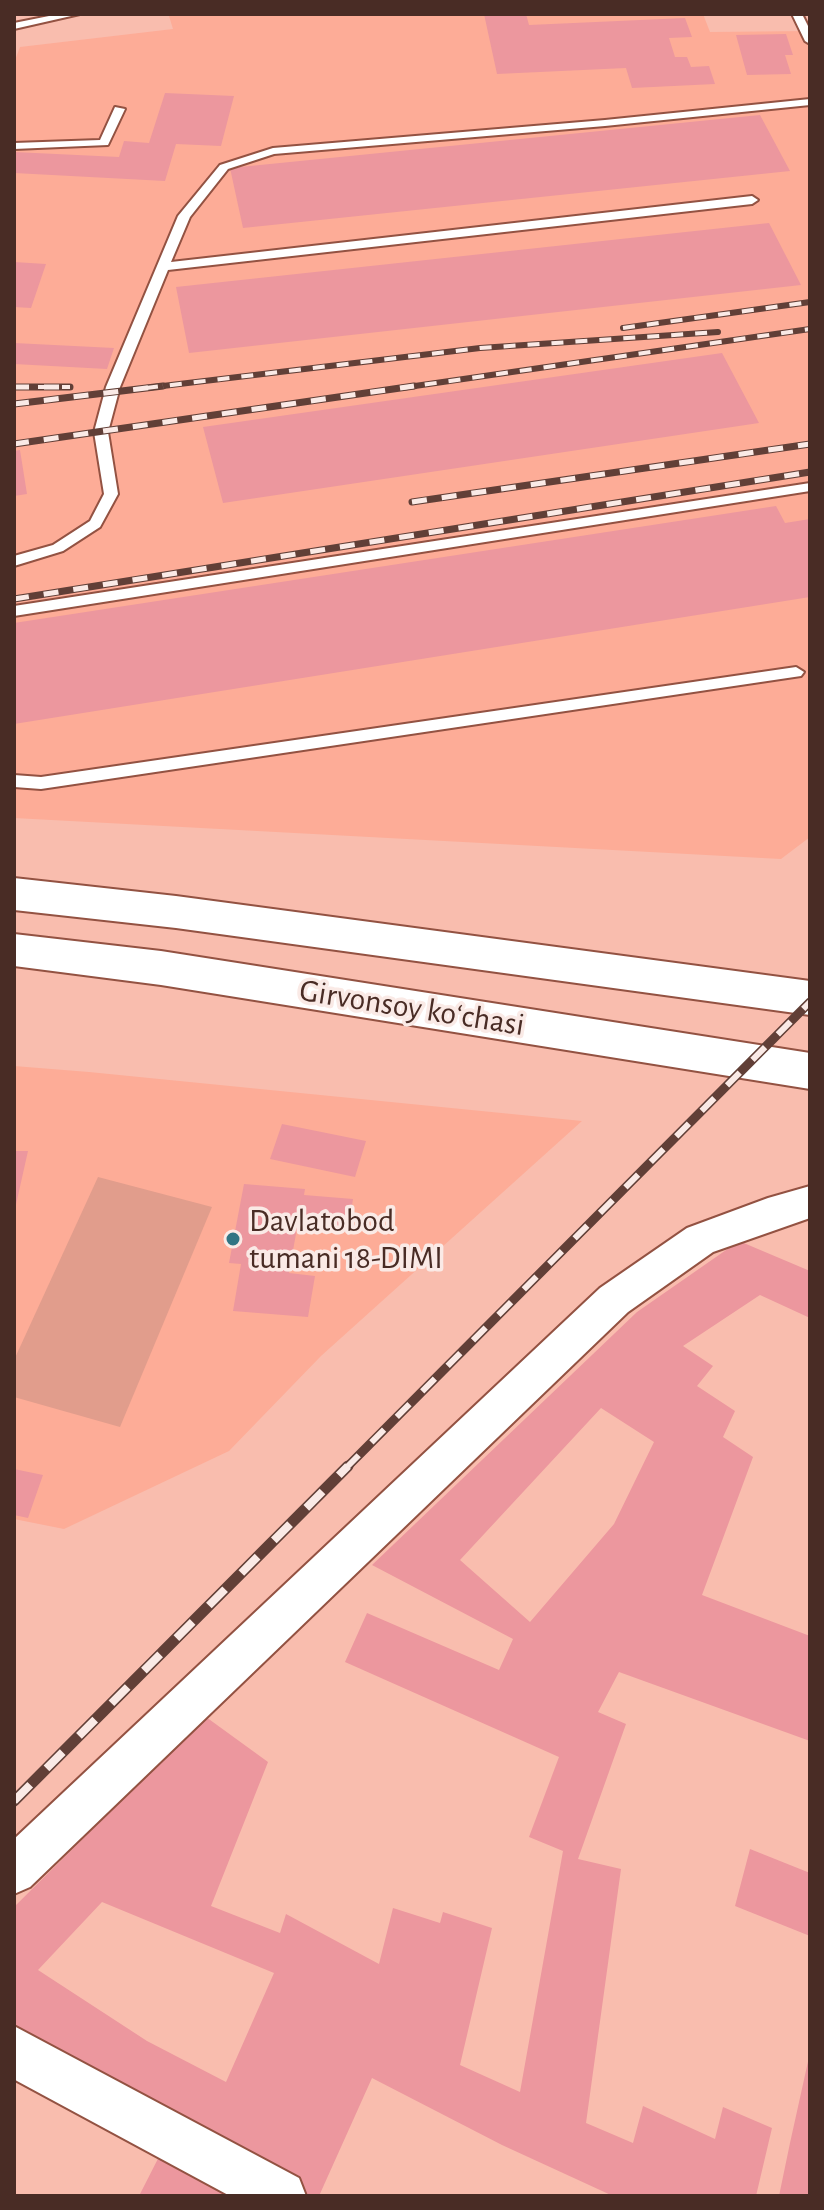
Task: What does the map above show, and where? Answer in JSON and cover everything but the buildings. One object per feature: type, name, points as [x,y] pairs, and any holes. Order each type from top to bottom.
[{"type":"main road","name":"Girvonsoy koʻchasi","points":[[14,894],[176,912],[810,998]]},
{"type":"main road","name":"Girvonsoy koʻchasi","points":[[14,950],[161,968],[810,1071]]},
{"type":"street","points":[[14,1871],[614,1300],[700,1240],[810,1202]]},
{"type":"street","points":[[14,2050],[34,2064],[281,2196]]},
{"type":"lane","points":[[14,26],[75,14]]},
{"type":"lane","points":[[797,14],[810,41]]},
{"type":"lane","points":[[14,561],[58,548],[95,524],[111,494],[101,432],[113,387],[184,216],[224,167],[273,151],[810,102]]},
{"type":"lane","points":[[14,146],[104,143],[119,109]]},
{"type":"lane","points":[[163,267],[752,200]]},
{"type":"lane","points":[[14,611],[810,487]]},
{"type":"lane","points":[[14,781],[41,783],[796,672]]},
{"type":"shaded area","points":[[703,14],[710,32],[810,31],[810,837],[781,859],[14,818],[14,63],[20,47],[173,29],[169,16]]},
{"type":"shaded area","name":"Davlatobod tumani 18-DIMI","points":[[14,1066],[582,1121],[321,1356],[229,1451],[64,1529],[14,1519]]},
{"type":"shaded area","points":[[98,1177],[212,1207],[120,1427],[14,1397],[14,1360]]},
{"type":"railway","points":[[623,328],[810,302]]},
{"type":"railway","points":[[401,388],[810,329]]},
{"type":"railway","points":[[146,388],[480,348],[718,332]]},
{"type":"railway","points":[[14,404],[163,386]]},
{"type":"railway","points":[[14,444],[414,386]]},
{"type":"railway","points":[[14,387],[70,387]]},
{"type":"railway","points":[[412,502],[810,444]]},
{"type":"railway","points":[[14,599],[810,472]]},
{"type":"railway","points":[[346,1468],[810,1002]]},
{"type":"railway","points":[[14,1801],[348,1466]]},
{"type":"place","name":"Davlatobod tumani 18-DIMI","points":[[233,1239]]}]
